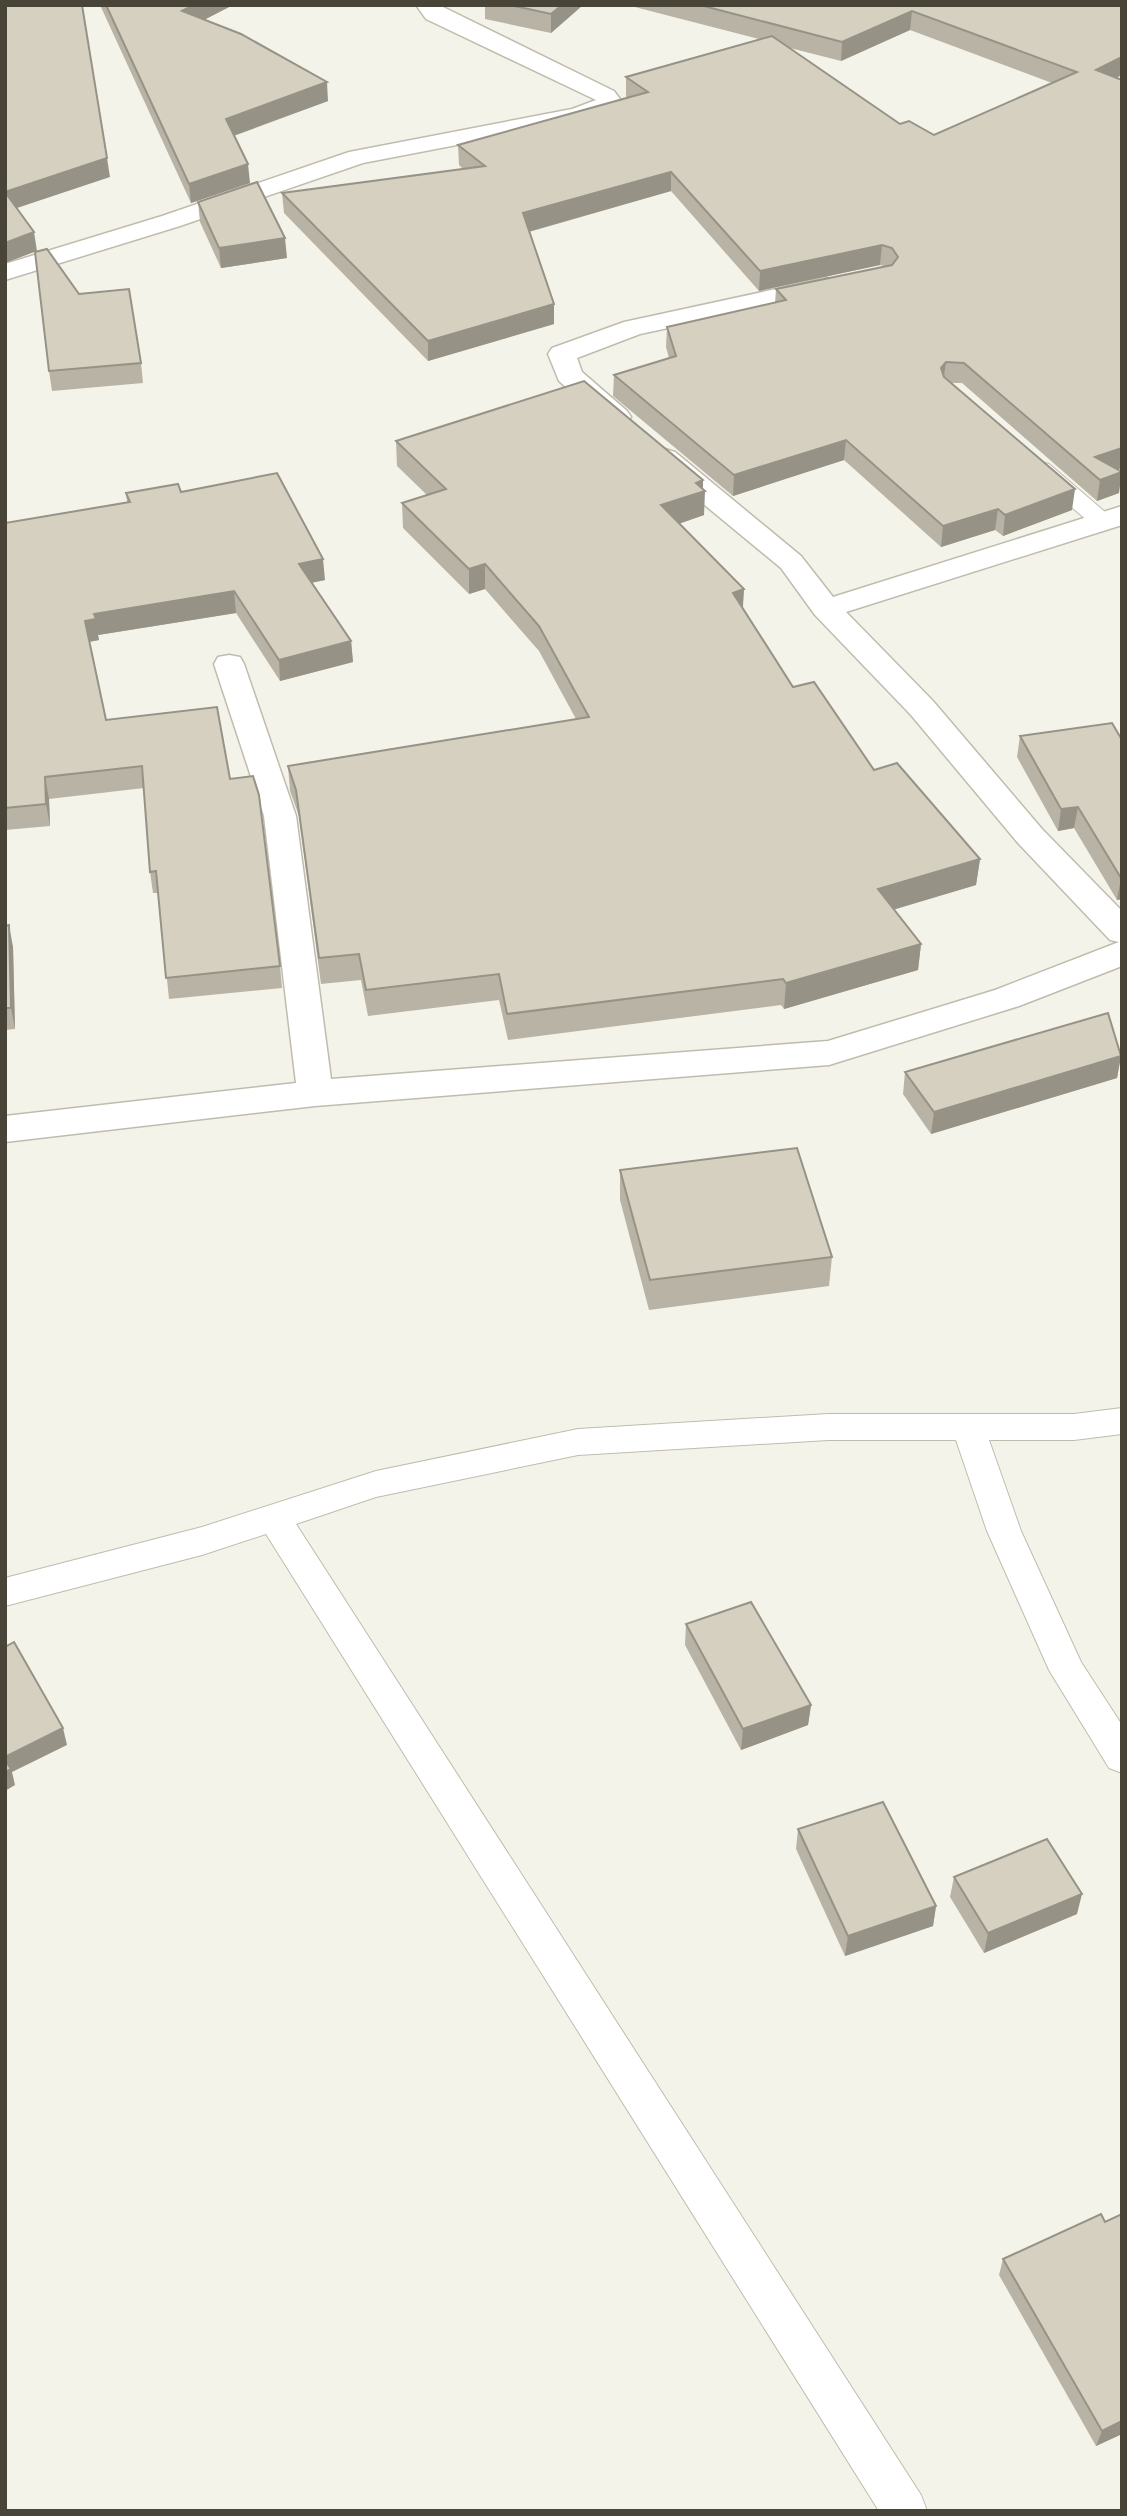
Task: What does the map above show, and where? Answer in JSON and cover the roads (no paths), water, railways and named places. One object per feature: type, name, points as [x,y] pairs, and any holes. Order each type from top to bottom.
[{"type":"street","points":[[5,272],[358,157],[577,115],[611,103],[606,96],[434,14],[427,5]]},
{"type":"street","points":[[855,281],[633,328],[562,355],[569,375],[791,562],[826,609],[922,708],[1030,836],[1122,932]]},
{"type":"street","points":[[826,609],[1113,519]]},
{"type":"street","points":[[229,664],[280,816],[315,1093]]},
{"type":"street","points":[[5,1129],[315,1093],[829,1054],[1007,998],[1122,953]]},
{"type":"lane","points":[[1023,452],[1113,519]]},
{"type":"lane","points":[[5,1592],[202,1541],[376,1485],[578,1442],[828,1427],[1074,1427],[1122,1421]]},
{"type":"lane","points":[[968,1427],[1004,1531],[1067,1670],[1122,1757]]},
{"type":"lane","points":[[274,1518],[905,2511]]}]
